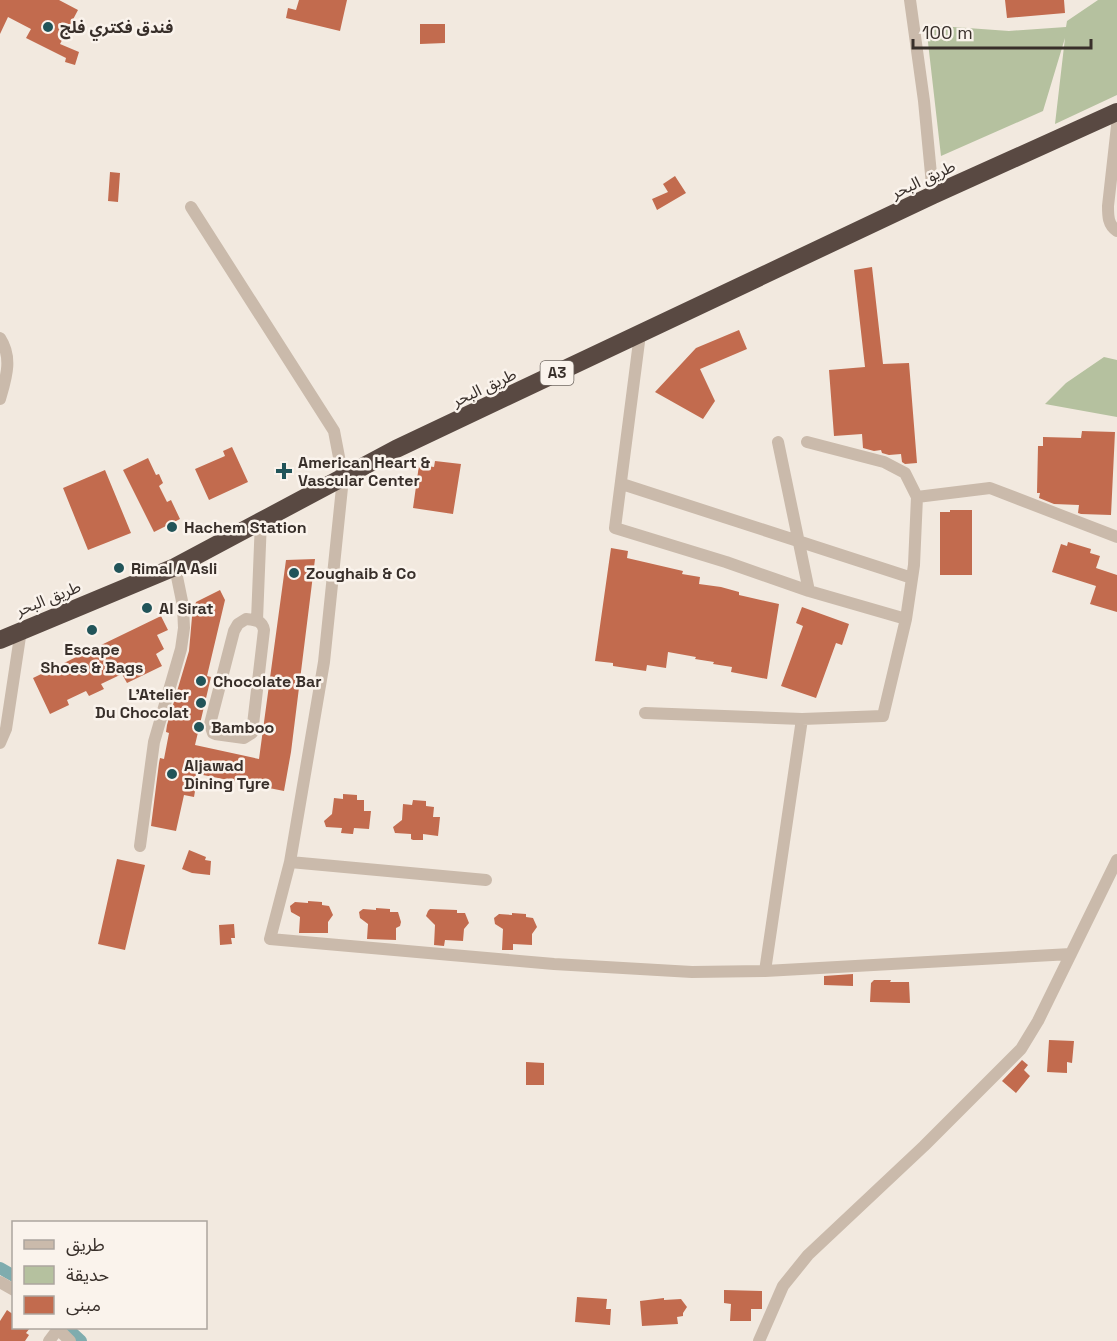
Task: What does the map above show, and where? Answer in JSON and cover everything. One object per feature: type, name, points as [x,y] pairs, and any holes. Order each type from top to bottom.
[{"type":"highway","name":"طريق البحر","points":[[0,640],[175,567],[396,449],[933,195],[1117,112]]},
{"type":"street","points":[[910,0],[924,101],[933,195]]},
{"type":"street","points":[[1117,126],[1108,206],[1108,218],[1117,231]]},
{"type":"street","points":[[191,207],[334,431],[343,478],[324,662],[290,862],[270,939],[554,964],[692,972],[765,971],[1071,954]]},
{"type":"street","points":[[640,334],[615,528],[726,561],[808,591],[906,619]]},
{"type":"street","points":[[0,338],[5,346],[8,374],[0,399]]},
{"type":"street","points":[[778,442],[808,591]]},
{"type":"street","points":[[645,713],[802,719],[883,716],[906,619],[912,578],[917,497],[905,473],[884,462],[807,442]]},
{"type":"street","points":[[622,484],[912,578]]},
{"type":"street","points":[[917,497],[990,488],[1117,537]]},
{"type":"street","points":[[257,620],[261,520]]},
{"type":"street","points":[[140,846],[154,742],[182,649],[183,606],[175,567]]},
{"type":"street","points":[[242,620],[257,620],[264,630],[252,733],[244,738],[215,734],[210,724],[234,631],[242,620]]},
{"type":"street","points":[[0,743],[6,729],[21,630]]},
{"type":"street","points":[[765,971],[802,719]]},
{"type":"street","points":[[759,1341],[783,1286],[808,1255],[924,1146],[1021,1049],[1038,1021],[1117,860]]},
{"type":"street","points":[[290,862],[486,880]]},
{"type":"street","points":[[59,1329],[70,1341]]},
{"type":"green space","points":[[1098,0],[1117,0],[1117,95],[1055,124],[1065,38],[1043,111],[941,156],[926,25],[1009,31],[1066,27],[1067,21]]},
{"type":"green space","points":[[1104,357],[1117,360],[1117,417],[1045,404],[1066,383]]},
{"type":"building","name":"فندق فكتري فلج","points":[[0,0],[59,0],[78,10],[60,44],[79,52],[75,65],[65,62],[66,58],[26,38],[31,29],[8,17],[0,34]]},
{"type":"building","points":[[299,0],[347,0],[340,31],[286,18],[288,8],[296,10]]},
{"type":"building","points":[[1005,0],[1064,0],[1065,13],[1007,18]]},
{"type":"building","points":[[420,24],[445,24],[445,43],[420,44]]},
{"type":"building","points":[[110,172],[120,173],[118,202],[108,201]]},
{"type":"building","points":[[675,176],[686,193],[657,210],[652,199],[668,192],[663,184]]},
{"type":"building","points":[[872,267],[883,364],[909,363],[917,463],[905,464],[902,462],[901,454],[889,455],[882,453],[881,450],[863,448],[862,434],[834,436],[829,370],[865,367],[854,270]]},
{"type":"building","points":[[739,330],[747,349],[700,369],[715,401],[703,419],[655,392],[696,348]]},
{"type":"building","points":[[1082,431],[1115,432],[1111,515],[1081,514],[1078,513],[1079,505],[1054,504],[1039,498],[1040,493],[1037,493],[1038,446],[1043,446],[1043,437],[1081,438]]},
{"type":"building","points":[[232,447],[248,482],[209,500],[195,469],[225,456],[223,451]]},
{"type":"building","points":[[148,458],[156,475],[159,474],[163,483],[159,486],[167,502],[171,500],[180,519],[154,532],[123,470]]},
{"type":"building","points":[[435,461],[461,464],[453,514],[413,508],[419,465],[434,467]]},
{"type":"building","points":[[105,470],[131,533],[88,550],[63,488]]},
{"type":"building","points":[[950,510],[972,510],[972,575],[940,575],[940,512],[950,512]]},
{"type":"building","points":[[1068,542],[1091,549],[1090,553],[1100,556],[1096,568],[1117,575],[1117,612],[1090,604],[1096,586],[1052,572],[1061,544],[1067,546]]},
{"type":"building","points":[[611,548],[628,551],[627,558],[700,577],[699,584],[721,587],[739,592],[739,595],[779,604],[767,679],[731,672],[732,667],[668,652],[666,668],[647,665],[646,671],[595,661]]},
{"type":"building","points":[[315,559],[284,791],[198,774],[194,797],[184,795],[176,831],[151,826],[160,758],[164,759],[169,733],[166,732],[167,725],[189,651],[192,617],[196,602],[220,590],[225,600],[207,676],[211,677],[195,745],[259,759],[286,560]]},
{"type":"building","points":[[802,607],[849,624],[842,645],[836,643],[816,698],[781,686],[803,626],[796,623]]},
{"type":"building","points":[[161,616],[168,630],[157,635],[164,649],[156,654],[162,666],[127,683],[122,674],[101,684],[104,689],[89,696],[86,691],[67,700],[69,705],[50,714],[33,678]]},
{"type":"building","points":[[343,794],[357,795],[357,800],[364,800],[364,811],[371,811],[369,829],[354,828],[352,834],[341,833],[342,828],[326,827],[324,821],[332,814],[334,798],[343,799]]},
{"type":"building","points":[[413,800],[426,801],[426,806],[434,807],[433,817],[440,817],[438,836],[423,834],[423,840],[413,840],[411,834],[395,833],[393,827],[402,820],[403,804],[412,805]]},
{"type":"building","points":[[189,850],[211,861],[210,875],[192,873],[182,869]]},
{"type":"building","points":[[117,859],[145,865],[125,950],[98,944]]},
{"type":"building","points":[[308,901],[322,902],[322,905],[329,906],[333,915],[328,922],[328,933],[299,933],[300,917],[291,912],[290,906],[295,902],[308,903]]},
{"type":"building","points":[[376,908],[398,912],[401,922],[396,928],[396,940],[367,939],[368,924],[360,918],[359,912],[363,909],[376,910]]},
{"type":"building","points":[[430,909],[457,910],[457,913],[465,913],[469,923],[464,929],[463,941],[445,940],[444,946],[434,945],[435,925],[426,916]]},
{"type":"building","points":[[512,913],[526,914],[526,917],[533,918],[537,927],[532,934],[532,945],[513,944],[513,950],[502,950],[503,929],[495,924],[494,918],[499,914],[512,915]]},
{"type":"building","points":[[234,924],[235,938],[231,938],[232,944],[220,945],[219,925]]},
{"type":"building","points":[[853,974],[853,986],[824,985],[824,976]]},
{"type":"building","points":[[874,980],[909,982],[910,1003],[870,1002],[871,983]]},
{"type":"building","points":[[1049,1040],[1074,1041],[1072,1063],[1067,1062],[1067,1073],[1047,1072]]},
{"type":"building","points":[[1022,1060],[1028,1065],[1024,1070],[1030,1076],[1016,1093],[1002,1081]]},
{"type":"building","points":[[526,1062],[544,1063],[544,1085],[526,1085]]},
{"type":"building","points":[[724,1290],[762,1291],[762,1309],[751,1309],[751,1321],[730,1321],[731,1304],[724,1303]]},
{"type":"building","points":[[577,1297],[607,1299],[606,1309],[611,1309],[610,1325],[575,1322]]},
{"type":"building","points":[[664,1298],[664,1300],[681,1299],[687,1307],[683,1316],[677,1317],[678,1324],[642,1326],[640,1301]]},
{"type":"building","points":[[7,1310],[12,1314],[12,1329],[29,1329],[26,1333],[29,1335],[25,1341],[0,1341],[0,1321]]},
{"type":"waterway","points":[[0,1268],[12,1275]]},
{"type":"waterway","points":[[68,1329],[81,1341]]},
{"type":"place","name":"فندق فكتري فلج","points":[[48,27]]},
{"type":"place","name":"American Heart & Vascular Center","points":[[284,471]]},
{"type":"place","name":"Hachem Station","points":[[172,527]]},
{"type":"place","name":"Rimal A Asli","points":[[119,568]]},
{"type":"place","name":"Zoughaib & Co","points":[[294,573]]},
{"type":"place","name":"Al Sirat","points":[[147,608]]},
{"type":"place","name":"Escape Shoes & Bags","points":[[92,630]]},
{"type":"place","name":"Chocolate Bar","points":[[201,681]]},
{"type":"place","name":"L’Atelier Du Chocolat","points":[[201,703]]},
{"type":"place","name":"Bamboo","points":[[199,727]]},
{"type":"place","name":"Aljawad Dining Tyre","points":[[172,774]]}]
